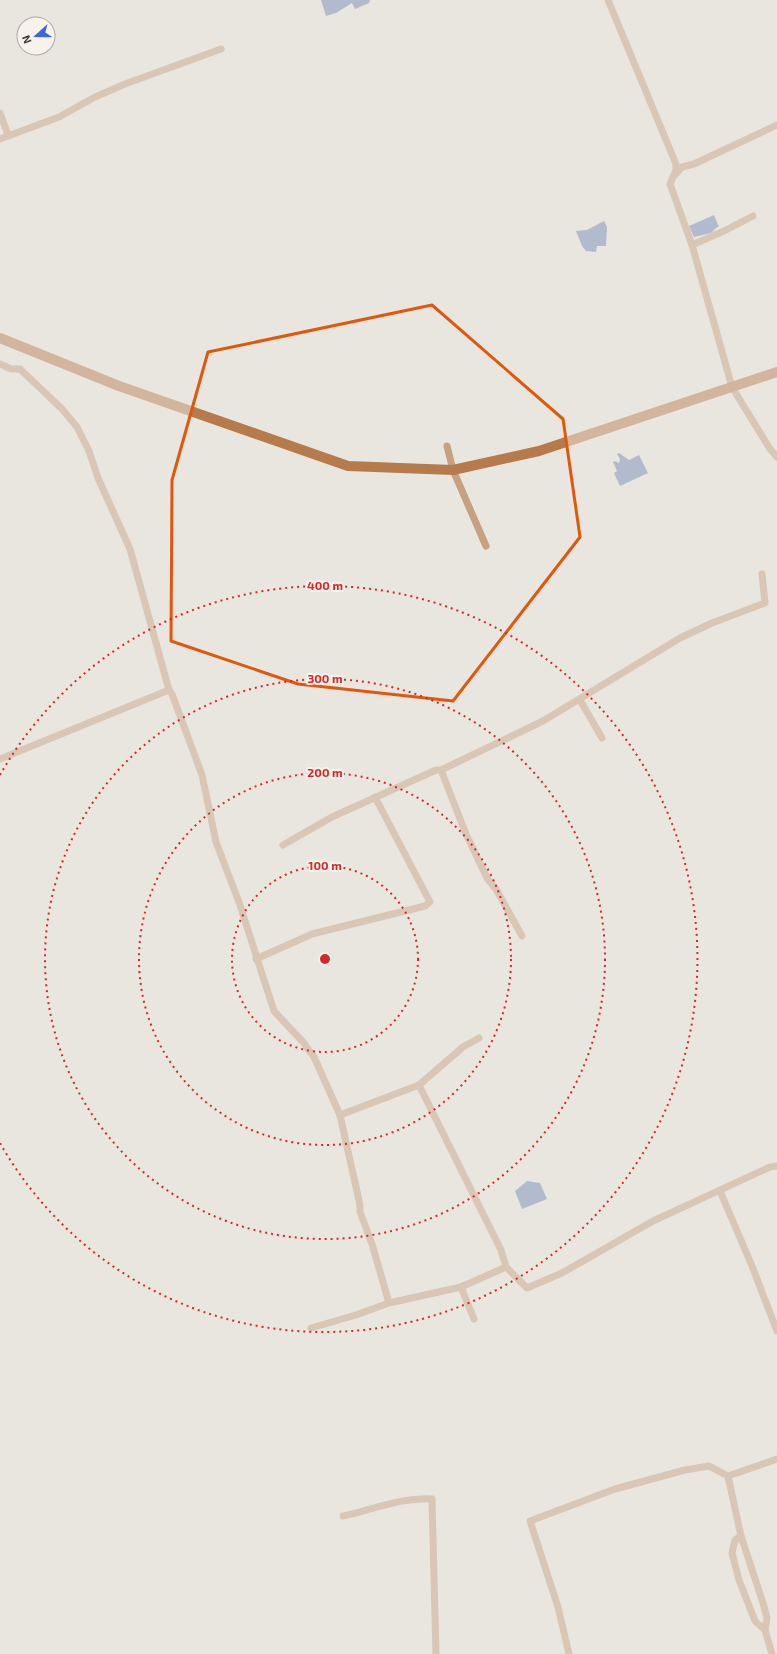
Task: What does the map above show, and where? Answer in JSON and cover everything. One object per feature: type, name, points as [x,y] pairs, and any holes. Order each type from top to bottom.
[{"type":"main road","points":[[0,338],[119,386],[348,466],[452,470],[539,452],[777,372]]},
{"type":"street","points":[[608,0],[674,158],[676,170],[670,184],[692,245],[732,387],[770,449],[777,457]]},
{"type":"street","points":[[0,139],[59,117],[95,97],[125,84],[221,49]]},
{"type":"street","points":[[0,113],[8,135]]},
{"type":"street","points":[[674,175],[682,167],[694,164],[777,125]]},
{"type":"street","points":[[692,245],[753,216]]},
{"type":"street","points":[[0,364],[11,369],[20,368],[62,409],[77,427],[130,549],[169,690],[172,694],[202,775],[216,842],[239,902],[256,959],[274,1011],[314,1057],[340,1115],[360,1205],[360,1212],[372,1244],[389,1303]]},
{"type":"street","points":[[448,446],[452,470],[486,546]]},
{"type":"street","points":[[283,845],[332,817],[375,797],[441,770],[543,721],[580,700],[680,638],[712,623],[765,603],[762,574]]},
{"type":"street","points":[[0,759],[169,690]]},
{"type":"street","points":[[580,700],[602,738]]},
{"type":"street","points":[[441,770],[466,834],[487,878],[496,888],[522,936]]},
{"type":"street","points":[[256,959],[312,934],[425,906],[430,902],[375,797]]},
{"type":"street","points":[[340,1115],[419,1085],[463,1047],[479,1038]]},
{"type":"street","points":[[419,1085],[501,1250],[506,1267],[527,1288],[562,1272],[653,1222],[770,1167],[777,1166]]},
{"type":"street","points":[[720,1191],[752,1266],[777,1331]]},
{"type":"street","points":[[311,1328],[356,1315],[389,1303],[461,1286],[506,1267]]},
{"type":"street","points":[[461,1286],[474,1319]]},
{"type":"street","points":[[569,1654],[558,1607],[530,1521],[615,1489],[685,1470],[709,1466],[728,1476],[777,1459]]},
{"type":"street","points":[[728,1476],[741,1536],[767,1618],[765,1630],[772,1654]]},
{"type":"street","points":[[343,1516],[370,1510],[393,1502],[432,1499],[436,1654]]},
{"type":"street","points":[[741,1536],[735,1540],[732,1553],[739,1580],[755,1621],[765,1630]]},
{"type":"highlighted area","points":[[432,305],[563,419],[580,537],[453,701],[298,684],[171,641],[172,480],[208,352]]},
{"type":"water","points":[[321,0],[370,0],[369,3],[355,9],[352,3],[336,13],[326,16]]},
{"type":"water","points":[[714,215],[719,227],[711,233],[694,237],[689,226]]},
{"type":"water","points":[[604,221],[607,227],[606,246],[597,246],[596,252],[586,251],[582,246],[576,231],[587,230]]},
{"type":"water","points":[[619,453],[629,460],[639,455],[648,473],[620,486],[614,473],[617,471],[613,462],[615,461],[619,463],[620,459],[617,454]]},
{"type":"water","points":[[527,1181],[540,1183],[547,1199],[522,1209],[515,1191]]}]
